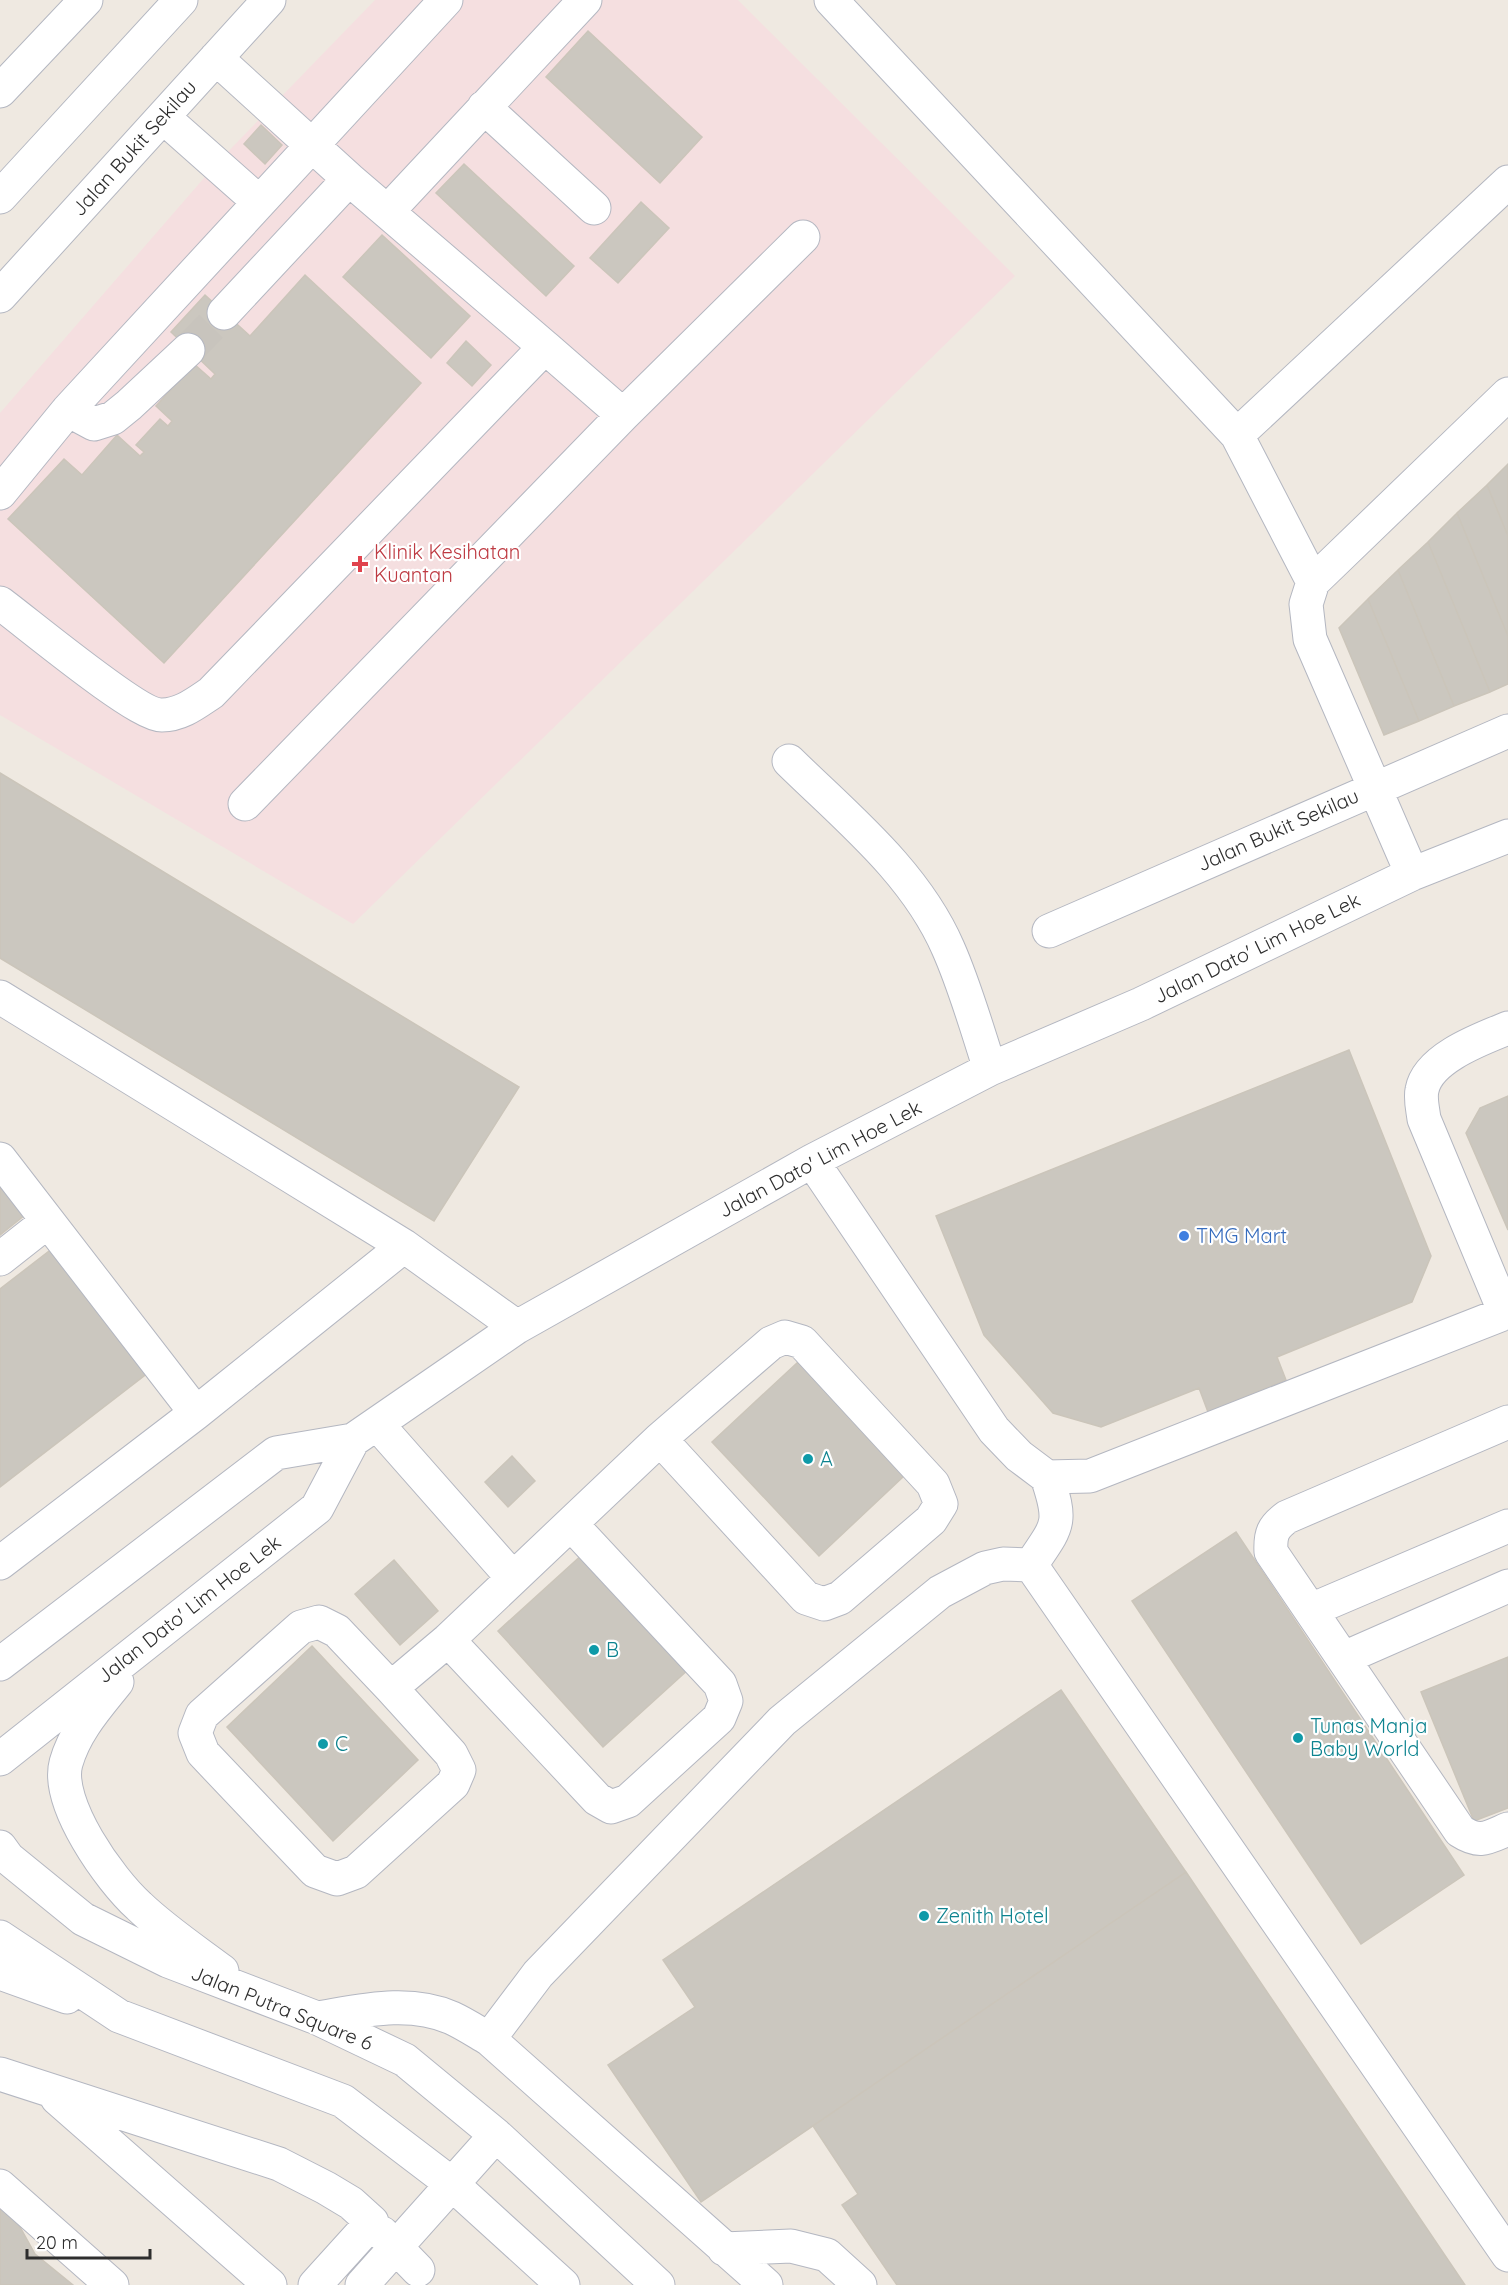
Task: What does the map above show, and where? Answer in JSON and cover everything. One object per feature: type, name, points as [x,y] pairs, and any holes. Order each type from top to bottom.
[{"type":"street","points":[[0,91],[86,0]]},
{"type":"street","points":[[0,197],[180,0]]},
{"type":"street","name":"Jalan Bukit Sekilau","points":[[0,296],[269,0]]},
{"type":"street","points":[[0,493],[68,410],[446,0]]},
{"type":"street","points":[[388,211],[585,0]]},
{"type":"street","points":[[831,0],[1237,435],[1313,582]]},
{"type":"street","points":[[216,58],[349,179],[623,415]]},
{"type":"street","points":[[484,107],[594,208]]},
{"type":"street","points":[[163,117],[259,202]]},
{"type":"street","points":[[224,313],[349,179]]},
{"type":"street","points":[[1237,435],[1508,182]]},
{"type":"street","points":[[245,804],[623,415],[803,237]]},
{"type":"street","points":[[0,603],[134,704],[160,716],[185,710],[211,693],[546,347]]},
{"type":"street","points":[[68,410],[94,424],[113,418],[188,350]]},
{"type":"street","points":[[1412,874],[1376,786],[1310,639],[1306,604],[1313,582],[1508,394]]},
{"type":"street","name":"Jalan Bukit Sekilau","points":[[1049,931],[1376,786],[1508,731]]},
{"type":"street","points":[[789,760],[882,853],[928,910],[948,947],[990,1069]]},
{"type":"street","name":"Jalan Dato' Lim Hoe Lek","points":[[0,1664],[276,1453],[365,1432],[517,1328],[812,1161],[990,1069],[1141,1004],[1412,874],[1508,836]]},
{"type":"street","points":[[6,1010],[404,1246],[517,1328]]},
{"type":"street","points":[[1047,1477],[1090,1476],[1507,1312],[1424,1119],[1422,1090],[1432,1072],[1449,1056],[1508,1028]]},
{"type":"street","points":[[0,1159],[196,1413]]},
{"type":"street","points":[[812,1161],[994,1430],[1019,1456],[1047,1477],[1056,1505],[1055,1529],[1031,1565]]},
{"type":"street","points":[[0,1259],[47,1222]]},
{"type":"street","points":[[0,1563],[196,1413],[404,1246]]},
{"type":"street","points":[[392,1688],[448,1640],[660,1439],[771,1343],[785,1337],[802,1342],[933,1484],[941,1504],[931,1520],[840,1598],[824,1604],[806,1598],[660,1439]]},
{"type":"street","points":[[1508,1422],[1287,1517],[1275,1526],[1270,1537],[1271,1552],[1460,1831],[1473,1839],[1488,1838],[1508,1829]]},
{"type":"street","points":[[365,1432],[512,1577]]},
{"type":"street","name":"Jalan Dato' Lim Hoe Lek","points":[[0,1759],[317,1508],[365,1432]]},
{"type":"street","points":[[448,1640],[597,1799],[611,1807],[628,1801],[719,1719],[726,1701],[720,1684],[571,1524]]},
{"type":"street","points":[[1311,1610],[1508,1526]]},
{"type":"street","points":[[489,2039],[538,1974],[782,1721],[940,1592],[985,1568],[1003,1564],[1031,1565]]},
{"type":"street","points":[[1031,1565],[1508,2255]]},
{"type":"street","points":[[1344,1658],[1508,1586]]},
{"type":"street","points":[[319,1622],[337,1631],[392,1688],[451,1754],[459,1770],[453,1784],[356,1872],[337,1879],[315,1871],[203,1753],[195,1733],[202,1715],[301,1627],[319,1622]]},
{"type":"street","points":[[152,1638],[77,1733],[65,1765],[69,1801],[88,1843],[137,1905],[251,1994]]},
{"type":"street","name":"Jalan Putra Square 6","points":[[0,1847],[8,1858],[83,1919],[168,1961],[317,2018],[405,2060],[496,2135],[658,2285]]},
{"type":"street","points":[[0,1936],[119,2016]]},
{"type":"street","points":[[0,1973],[343,2101],[452,2184],[563,2285]]},
{"type":"street","points":[[317,2018],[385,2008],[417,2008],[451,2017],[489,2039],[766,2285]]},
{"type":"street","points":[[0,2074],[279,2164],[351,2203],[372,2222],[414,2272]]},
{"type":"street","points":[[46,2089],[270,2285]]},
{"type":"street","points":[[414,2272],[452,2184],[496,2135]]},
{"type":"street","points":[[0,2186],[112,2285]]},
{"type":"street","points":[[315,2285],[372,2222]]},
{"type":"street","points":[[724,2249],[791,2246],[827,2254],[860,2285]]},
{"type":"street","points":[[362,2285],[414,2272]]},
{"type":"shaded area","name":"Klinik Kesihatan Kuantan","points":[[375,0],[738,0],[1015,276],[353,924],[0,715],[0,413],[217,163]]},
{"type":"building","points":[[588,31],[702,137],[660,183],[546,77]]},
{"type":"building","points":[[261,125],[282,145],[265,164],[244,144]]},
{"type":"building","points":[[464,164],[574,266],[546,296],[436,193]]},
{"type":"building","points":[[641,202],[669,228],[618,283],[590,258]]},
{"type":"building","points":[[382,235],[470,316],[431,358],[343,277]]},
{"type":"building","points":[[305,275],[421,383],[164,663],[8,519],[64,459],[82,475],[117,435],[140,456],[144,452],[136,445],[160,419],[168,426],[172,421],[156,406],[194,364],[211,379],[215,374],[171,332],[205,295],[250,336]]},
{"type":"building","points":[[466,341],[491,365],[472,386],[447,363]]},
{"type":"building","points":[[1508,464],[1508,536],[1487,485]]},
{"type":"building","points":[[1487,485],[1508,536],[1508,636],[1457,513]]},
{"type":"building","points":[[1457,513],[1508,636],[1508,684],[1490,692],[1428,542]]},
{"type":"building","points":[[1428,542],[1490,692],[1454,706],[1398,570]]},
{"type":"building","points":[[1398,570],[1454,706],[1419,721],[1368,599]]},
{"type":"building","points":[[1368,599],[1419,721],[1384,735],[1339,628]]},
{"type":"building","points":[[0,773],[519,1087],[434,1221],[0,958]]},
{"type":"building","name":"TMG Mart","points":[[1349,1050],[1431,1256],[1412,1302],[1277,1357],[1286,1380],[1208,1412],[1199,1388],[1101,1427],[1053,1413],[984,1335],[936,1216]]},
{"type":"building","points":[[1508,1096],[1508,1230],[1466,1133],[1480,1108]]},
{"type":"building","points":[[0,1173],[30,1211],[0,1235]]},
{"type":"building","points":[[53,1248],[149,1372],[0,1487],[0,1289]]},
{"type":"building","name":"A","points":[[798,1362],[904,1476],[819,1556],[712,1442]]},
{"type":"building","points":[[512,1456],[535,1481],[508,1507],[485,1482]]},
{"type":"building","name":"Tunas Manja Baby World","points":[[1236,1532],[1464,1875],[1361,1944],[1132,1601]]},
{"type":"building","name":"B","points":[[584,1553],[690,1668],[603,1747],[498,1631]]},
{"type":"building","points":[[394,1560],[438,1611],[400,1645],[355,1594]]},
{"type":"building","name":"C","points":[[312,1646],[418,1760],[333,1841],[227,1727]]},
{"type":"building","points":[[1508,1657],[1508,1808],[1474,1821],[1421,1692]]},
{"type":"building","name":"Zenith Hotel","points":[[1061,1690],[1186,1872],[701,2202],[608,2065],[695,2007],[663,1960]]},
{"type":"building","points":[[1186,1872],[1465,2285],[897,2285],[842,2205],[858,2194],[813,2126]]},
{"type":"building","points":[[9,2207],[35,2254],[73,2285],[0,2285],[0,2208]]},
{"type":"tunnel","points":[[188,350],[224,313]]},
{"type":"place","name":"Klinik Kesihatan Kuantan","points":[[360,564]]},
{"type":"place","name":"TMG Mart","points":[[1184,1236]]},
{"type":"place","name":"A","points":[[808,1459]]},
{"type":"place","name":"B","points":[[594,1650]]},
{"type":"place","name":"Tunas Manja Baby World","points":[[1298,1738]]},
{"type":"place","name":"C","points":[[323,1744]]},
{"type":"place","name":"Zenith Hotel","points":[[924,1916]]}]
